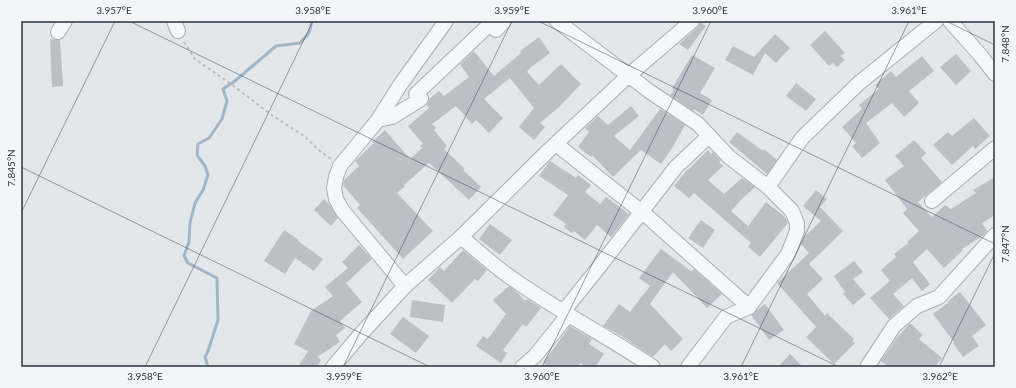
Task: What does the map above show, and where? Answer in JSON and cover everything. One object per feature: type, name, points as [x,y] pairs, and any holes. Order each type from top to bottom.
[{"type":"street","points":[[405,286],[342,210],[336,199],[334,188],[340,166],[378,120],[400,85],[446,21]]},
{"type":"street","points":[[378,120],[392,117],[421,99],[416,94],[446,64],[490,24],[496,30],[504,21]]},
{"type":"street","points":[[556,21],[698,124],[729,157],[768,187],[792,211],[797,224],[797,231],[788,254],[749,307],[726,317],[688,367]]},
{"type":"street","points":[[333,367],[405,286],[461,237],[629,75],[692,21]]},
{"type":"street","points":[[768,187],[802,138],[859,83],[936,21]]},
{"type":"street","points":[[950,21],[995,74]]},
{"type":"street","points":[[522,367],[534,356],[640,211],[676,167],[709,136]]},
{"type":"street","points":[[556,144],[640,211],[749,307]]},
{"type":"street","points":[[932,201],[995,148]]},
{"type":"street","points":[[866,367],[894,326],[917,306],[939,297],[995,235]]},
{"type":"street","points":[[461,237],[512,278],[565,313],[631,352],[653,367]]},
{"type":"path","points":[[176,26],[186,47],[195,58],[273,116],[304,136],[321,152],[340,166]]},
{"type":"building","points":[[700,22],[706,26],[688,50],[679,44],[698,27]]},
{"type":"building","points":[[825,31],[845,53],[841,56],[845,60],[837,67],[833,63],[829,66],[810,45]]},
{"type":"building","points":[[775,34],[790,48],[776,63],[765,53],[753,75],[725,60],[733,46],[754,57]]},
{"type":"building","points":[[539,37],[550,53],[527,72],[539,85],[561,64],[581,84],[559,107],[540,123],[545,127],[534,140],[519,127],[534,108],[510,78],[484,99],[503,118],[489,133],[476,120],[472,124],[456,106],[432,124],[436,128],[434,130],[447,146],[444,149],[481,187],[469,200],[429,163],[404,185],[405,186],[397,193],[433,231],[403,259],[357,208],[360,205],[343,185],[344,180],[359,166],[355,161],[385,130],[410,159],[422,148],[420,146],[423,144],[408,126],[429,108],[427,105],[429,99],[439,91],[444,96],[469,77],[460,64],[474,51],[494,76],[521,53],[520,51]]},
{"type":"building","points":[[50,39],[60,40],[63,86],[52,87]]},
{"type":"building","points":[[956,54],[971,71],[956,85],[940,67]]},
{"type":"building","points":[[692,55],[715,68],[700,93],[712,100],[703,115],[694,109],[693,111],[670,95],[674,90],[672,88]]},
{"type":"building","points":[[922,56],[934,71],[909,91],[919,103],[904,117],[892,103],[866,123],[880,143],[862,158],[852,146],[856,143],[842,127],[862,109],[859,105],[879,89],[875,85],[891,71],[896,77]]},
{"type":"building","points":[[796,83],[816,99],[806,111],[786,96]]},
{"type":"building","points":[[631,106],[639,116],[614,136],[630,150],[660,109],[685,125],[661,164],[641,150],[613,177],[592,155],[591,157],[578,147],[589,132],[585,128],[598,116],[608,125]]},
{"type":"building","points":[[974,118],[990,136],[975,149],[973,146],[952,165],[933,145],[948,132],[952,136]]},
{"type":"building","points":[[737,132],[763,151],[764,149],[777,160],[767,174],[729,142]]},
{"type":"building","points":[[914,140],[926,153],[921,158],[942,182],[918,202],[932,217],[945,205],[951,209],[976,193],[973,190],[995,177],[995,215],[982,223],[987,231],[984,235],[962,249],[963,250],[944,268],[927,249],[913,262],[930,284],[922,291],[912,278],[893,294],[904,306],[889,319],[870,298],[890,281],[881,270],[896,257],[894,254],[908,243],[907,242],[919,231],[903,213],[907,209],[885,180],[904,166],[895,156]]},
{"type":"building","points":[[708,150],[711,154],[713,152],[721,161],[719,162],[723,166],[708,180],[724,194],[742,178],[755,187],[731,211],[748,226],[766,202],[785,217],[788,223],[760,257],[748,247],[751,243],[694,193],[689,198],[674,186],[687,170]]},
{"type":"building","points":[[550,161],[576,178],[578,175],[591,185],[585,192],[600,204],[606,197],[629,214],[611,237],[597,225],[585,240],[574,231],[572,233],[564,227],[566,224],[553,215],[568,195],[539,176]]},
{"type":"building","points":[[816,190],[827,199],[820,207],[843,231],[809,264],[823,279],[807,294],[825,316],[827,313],[854,339],[852,341],[855,343],[834,364],[806,337],[816,327],[777,283],[809,253],[801,244],[804,237],[821,221],[803,206]]},
{"type":"building","points":[[324,199],[338,218],[331,226],[314,210]]},
{"type":"building","points":[[701,220],[715,230],[703,248],[688,238]]},
{"type":"building","points":[[490,224],[512,240],[500,255],[479,239]]},
{"type":"building","points":[[284,230],[323,259],[314,271],[295,258],[285,274],[264,261]]},
{"type":"building","points":[[359,245],[372,259],[346,283],[362,302],[340,321],[345,328],[336,335],[340,342],[317,357],[321,360],[317,367],[298,367],[308,351],[294,344],[311,311],[333,296],[325,287],[348,268],[342,262]]},
{"type":"building","points":[[661,249],[691,271],[694,269],[722,294],[707,308],[673,272],[650,304],[683,339],[671,351],[665,344],[653,357],[603,326],[619,304],[630,312],[650,286],[639,278]]},
{"type":"building","points":[[463,250],[487,270],[478,281],[475,279],[452,303],[428,280],[440,267],[444,271]]},
{"type":"building","points":[[854,261],[863,272],[853,279],[866,294],[853,305],[843,294],[845,292],[834,276]]},
{"type":"building","points":[[509,286],[525,301],[527,299],[541,308],[526,327],[523,324],[503,350],[507,353],[501,363],[476,346],[483,336],[488,339],[506,314],[493,300]]},
{"type":"building","points":[[960,292],[986,325],[972,336],[979,346],[963,357],[953,343],[954,342],[933,314]]},
{"type":"building","points":[[412,300],[445,305],[443,322],[410,317]]},
{"type":"building","points":[[765,304],[784,330],[769,340],[751,315]]},
{"type":"building","points":[[403,317],[429,336],[416,353],[390,334]]},
{"type":"building","points":[[910,323],[923,335],[919,339],[942,358],[935,367],[889,367],[881,361],[896,339]]},
{"type":"building","points":[[570,326],[592,339],[589,344],[604,354],[595,367],[586,367],[580,363],[578,367],[549,367],[543,363]]},
{"type":"building","points":[[790,354],[803,367],[778,367]]},
{"type":"waterway","points":[[208,367],[205,357],[218,320],[217,278],[188,263],[184,256],[189,242],[190,223],[195,203],[203,190],[208,175],[205,166],[197,155],[198,144],[209,138],[222,119],[227,101],[223,89],[235,81],[276,46],[300,43],[309,33],[312,21]]}]
